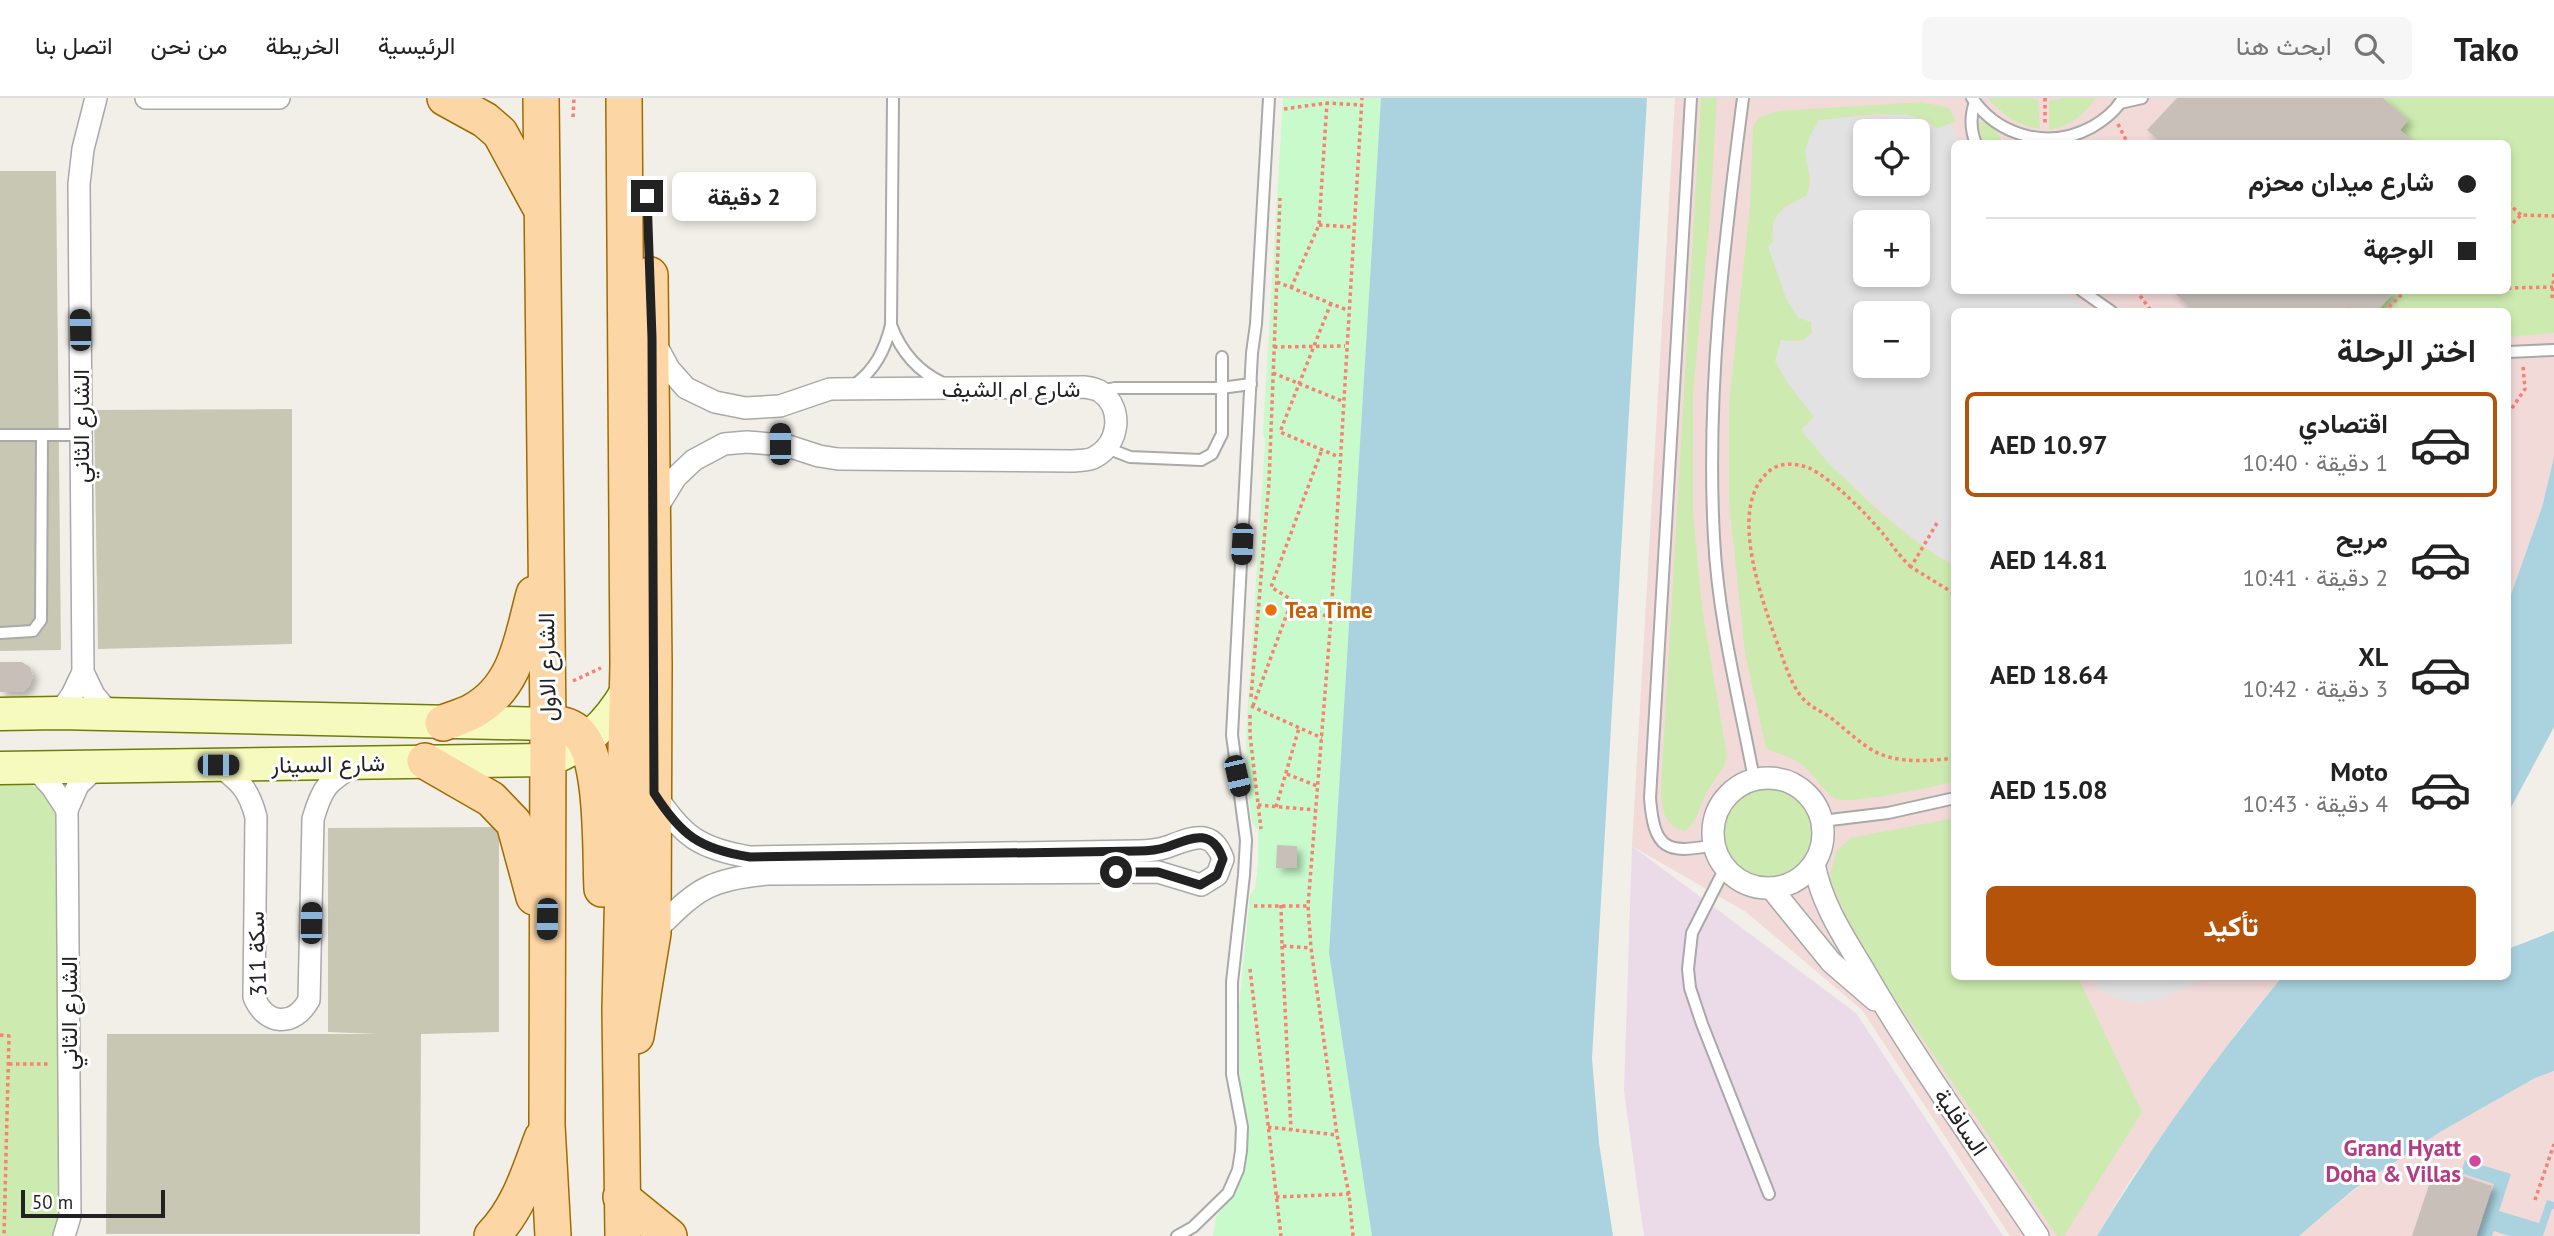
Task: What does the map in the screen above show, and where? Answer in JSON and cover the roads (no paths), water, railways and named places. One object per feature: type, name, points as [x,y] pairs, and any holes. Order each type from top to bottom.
[{"type":"main road","points":[[446,98],[485,120],[500,133],[542,212]]},
{"type":"main road","name":"الشارع الاول","points":[[541,98],[548,724],[547,1125],[553,1236]]},
{"type":"main road","points":[[622,1114],[646,988],[653,933],[654,793],[652,338],[646,171],[638,132],[624,103]]},
{"type":"main road","points":[[623,1236],[618,677],[627,335],[624,103]]},
{"type":"main road","points":[[443,723],[474,710],[505,682],[521,647],[537,584],[545,565]]},
{"type":"main road","points":[[548,724],[566,725],[585,741],[598,788],[606,959],[620,1010]]},
{"type":"main road","points":[[425,761],[491,799],[514,823],[521,841],[546,946]]},
{"type":"main road","points":[[492,1236],[508,1218],[518,1201],[547,1125]]},
{"type":"main road","points":[[621,1197],[669,1236]]},
{"type":"street","name":"الشارع الثاني","points":[[96,98],[83,149],[79,184],[83,672],[94,695],[110,715]]},
{"type":"street","points":[[146,98],[279,98]]},
{"type":"street","name":"شارع ام الشيف","points":[[652,338],[669,369],[686,388],[699,396],[728,406],[745,408],[780,406],[830,389],[1085,387],[1100,391],[1117,420],[1115,434],[1107,448]]},
{"type":"street","points":[[780,406],[780,444]]},
{"type":"street","points":[[653,515],[676,477],[694,460],[724,444],[780,444],[838,459],[1073,461],[1094,459],[1107,448]]},
{"type":"street","name":"الشارع الثاني","points":[[59,713],[72,695],[83,672]]},
{"type":"street","name":"شارع السينار","points":[[0,768],[548,760],[585,741],[602,727],[616,710],[618,677]]},
{"type":"street","name":"شارع السينار","points":[[0,715],[59,713],[548,724]]},
{"type":"street","name":"سكة 311","points":[[218,765],[237,779],[250,796],[256,817],[254,997],[260,1011],[272,1018],[290,1018],[302,1013],[309,1000],[313,819],[320,795],[334,777],[357,764]]},
{"type":"street","points":[[34,767],[68,810]]},
{"type":"street","name":"الشارع الثاني","points":[[78,1236],[67,1226],[68,810],[78,785],[97,767]]},
{"type":"street","points":[[1766,777],[1791,782],[1811,798],[1822,821],[1823,839],[1814,864],[1795,881],[1771,888],[1746,884],[1725,869],[1714,845],[1714,817],[1720,804],[1741,784],[1754,779],[1766,777]]},
{"type":"street","points":[[653,933],[703,888],[740,877],[782,874],[1158,872],[1200,885],[1217,875],[1223,859],[1212,841],[1194,837],[1165,847],[1138,851],[750,857],[726,853],[688,835],[671,820],[654,793]]},
{"type":"street","name":"السافلية","points":[[1814,864],[1819,891],[1885,1008],[2038,1236]]},
{"type":"street","name":"السافلية","points":[[1771,888],[1831,962],[1885,1008]]},
{"type":"lane","points":[[849,388],[873,368],[887,340],[891,325],[893,98]]},
{"type":"lane","points":[[1177,1236],[1193,1227],[1227,1193],[1238,1170],[1241,1151],[1242,1127],[1233,1074],[1232,982],[1246,840],[1232,735],[1252,348],[1256,324],[1269,98]]},
{"type":"lane","points":[[1691,98],[1650,798],[1652,823],[1659,840],[1671,848],[1689,850],[1714,845]]},
{"type":"lane","points":[[1743,98],[1716,337],[1711,440],[1714,539],[1721,611],[1754,779]]},
{"type":"lane","points":[[1973,100],[2018,140],[2074,134],[2088,129],[2112,113],[2122,101],[2142,98]]},
{"type":"lane","points":[[1973,100],[1971,114],[1975,140]]},
{"type":"lane","points":[[2087,294],[2106,308]]},
{"type":"lane","points":[[891,325],[897,341],[918,368],[932,378],[964,388]]},
{"type":"lane","points":[[2511,352],[2554,350]]},
{"type":"lane","points":[[1107,448],[1129,457],[1201,460],[1212,454],[1222,434],[1222,357]]},
{"type":"lane","points":[[1100,391],[1115,388],[1221,388],[1251,384]]},
{"type":"lane","points":[[0,435],[81,435]]},
{"type":"lane","points":[[0,633],[33,631],[41,620],[42,435]]},
{"type":"lane","points":[[1822,821],[1888,813],[1951,799]]},
{"type":"lane","points":[[1725,869],[1692,933],[1688,960],[1690,988],[1769,1194]]},
{"type":"water","points":[[1381,98],[1647,98],[1592,1058],[1599,1143],[1613,1236],[1372,1236],[1329,953]]},
{"type":"water","points":[[2554,457],[2554,727],[2511,807],[2511,595],[2542,507]]},
{"type":"water","points":[[2554,931],[2554,1071],[2535,1078],[2440,1132],[2353,1190],[2299,1236],[2097,1236],[2185,1103],[2280,980],[2511,980],[2511,948]]},
{"type":"water","points":[[2465,1160],[2511,1174],[2499,1211],[2539,1223],[2547,1200],[2554,1202],[2554,1209],[2543,1236],[2509,1236],[2494,1231],[2492,1236],[2477,1236],[2494,1184],[2461,1173]]},
{"type":"place","name":"Tea Time","points":[[1271,610]]},
{"type":"place","name":"Grand Hyatt Doha & Villas","points":[[2475,1161]]}]
